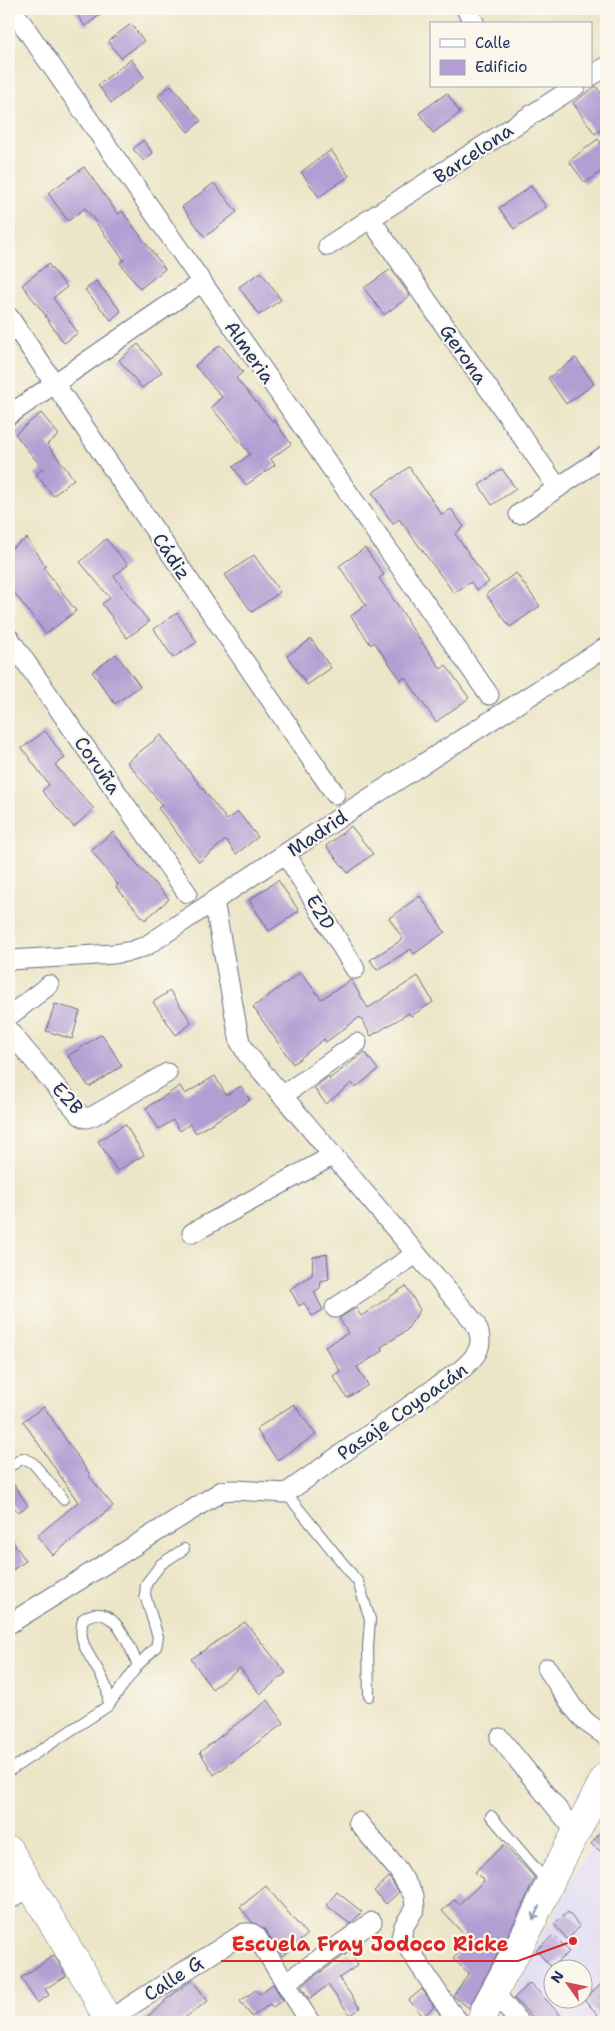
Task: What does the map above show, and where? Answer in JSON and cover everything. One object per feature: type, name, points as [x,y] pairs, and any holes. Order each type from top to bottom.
[{"type":"street","name":"Almeria","points":[[12,9],[489,695]]},
{"type":"street","points":[[466,9],[474,22]]},
{"type":"street","points":[[592,75],[606,67]]},
{"type":"street","name":"Barcelona","points":[[328,246],[573,88]]},
{"type":"street","name":"Gerona","points":[[371,220],[558,488]]},
{"type":"street","points":[[9,415],[202,282]]},
{"type":"street","name":"Cádiz","points":[[9,317],[335,794]]},
{"type":"street","points":[[519,514],[606,455]]},
{"type":"street","name":"Coruña","points":[[9,638],[187,893]]},
{"type":"street","name":"Madrid","points":[[9,960],[132,951],[146,946],[354,808],[606,647]]},
{"type":"street","name":"E2D","points":[[286,854],[355,969]]},
{"type":"street","name":"Pasaje Coyoacán","points":[[214,901],[240,1042],[247,1054],[476,1323],[481,1338],[479,1348],[473,1360],[462,1369],[286,1493]]},
{"type":"street","points":[[9,1016],[49,985]]},
{"type":"street","name":"E2B","points":[[9,1031],[80,1115],[86,1118],[94,1116],[167,1073]]},
{"type":"street","points":[[282,1096],[356,1043]]},
{"type":"street","points":[[192,1234],[332,1156]]},
{"type":"street","points":[[335,1308],[416,1254]]},
{"type":"street","points":[[9,1624],[222,1491],[286,1493]]},
{"type":"street","points":[[547,1668],[581,1717],[606,1736]]},
{"type":"street","points":[[500,1738],[576,1832]]},
{"type":"street","points":[[481,2022],[485,2008],[530,1926],[549,1885],[606,1776]]},
{"type":"street","points":[[358,1822],[398,1870],[414,1896],[414,1908],[400,1937],[459,2022]]},
{"type":"street","points":[[9,1850],[20,1893],[92,1990],[107,2021]]},
{"type":"street","points":[[285,1983],[372,1922]]},
{"type":"street","name":"Calle G","points":[[107,2021],[244,1932],[251,1932],[256,1936],[310,2022]]},
{"type":"street","points":[[494,1992],[519,2022]]},
{"type":"lane","points":[[9,1467],[23,1458],[34,1463],[63,1499]]},
{"type":"lane","points":[[286,1493],[358,1582],[370,1619],[368,1648],[369,1696]]},
{"type":"lane","points":[[9,1771],[108,1706],[138,1665],[156,1647],[158,1637],[145,1595],[146,1584],[160,1564],[184,1549]]},
{"type":"lane","points":[[108,1706],[107,1689],[83,1644],[80,1630],[83,1619],[92,1613],[101,1613],[112,1620],[120,1627],[138,1665]]},
{"type":"lane","points":[[491,1816],[549,1885]]},
{"type":"shaded area","points":[[606,1816],[606,1901],[601,1907],[606,1914],[606,2022],[540,2022],[514,1991]]},
{"type":"building","points":[[73,9],[108,9],[85,26]]},
{"type":"building","points":[[131,24],[144,41],[121,58],[108,41]]},
{"type":"building","points":[[131,59],[144,77],[111,103],[98,85]]},
{"type":"building","points":[[171,85],[201,121],[188,132],[158,96]]},
{"type":"building","points":[[596,86],[606,101],[606,126],[595,134],[573,103]]},
{"type":"building","points":[[447,93],[460,113],[433,133],[419,113]]},
{"type":"building","points":[[598,139],[606,151],[606,168],[585,183],[569,161]]},
{"type":"building","points":[[143,140],[153,153],[144,161],[133,149]]},
{"type":"building","points":[[331,150],[349,176],[319,197],[301,172]]},
{"type":"building","points":[[84,167],[118,214],[122,211],[165,269],[140,289],[120,263],[124,260],[85,208],[68,221],[48,193]]},
{"type":"building","points":[[214,183],[237,212],[205,237],[182,207]]},
{"type":"building","points":[[531,186],[546,207],[514,229],[499,208]]},
{"type":"building","points":[[48,264],[67,287],[53,298],[78,333],[64,343],[22,285]]},
{"type":"building","points":[[391,269],[410,296],[384,315],[364,288]]},
{"type":"building","points":[[261,272],[281,300],[259,315],[239,287]]},
{"type":"building","points":[[96,281],[121,311],[111,320],[85,290]]},
{"type":"building","points":[[138,344],[162,372],[142,388],[119,360]]},
{"type":"building","points":[[220,345],[243,372],[236,378],[273,422],[274,420],[291,444],[271,459],[275,465],[246,485],[233,467],[250,454],[211,407],[222,397],[195,366]]},
{"type":"building","points":[[576,358],[594,384],[566,404],[548,378]]},
{"type":"building","points":[[41,413],[59,435],[47,444],[74,479],[53,496],[36,474],[43,469],[15,434]]},
{"type":"building","points":[[409,467],[442,515],[451,509],[464,527],[455,534],[489,582],[477,590],[471,582],[454,593],[399,519],[393,524],[372,493]]},
{"type":"building","points":[[502,469],[516,489],[492,505],[479,485]]},
{"type":"building","points":[[27,538],[46,566],[44,568],[76,611],[46,634],[9,586],[9,550]]},
{"type":"building","points":[[106,539],[128,565],[114,576],[149,622],[127,638],[102,604],[110,598],[80,562]]},
{"type":"building","points":[[365,548],[384,575],[379,578],[406,620],[441,669],[446,665],[469,698],[436,722],[405,677],[401,680],[374,642],[371,645],[351,616],[366,605],[339,566]]},
{"type":"building","points":[[254,555],[280,592],[252,612],[225,575]]},
{"type":"building","points":[[516,573],[540,606],[510,627],[486,594]]},
{"type":"building","points":[[177,613],[197,642],[173,658],[154,629]]},
{"type":"building","points":[[311,639],[331,668],[307,685],[287,656]]},
{"type":"building","points":[[116,654],[140,686],[115,704],[92,672]]},
{"type":"building","points":[[45,731],[65,758],[55,765],[94,809],[74,827],[42,791],[49,785],[22,748]]},
{"type":"building","points":[[161,735],[227,820],[238,812],[258,837],[236,854],[226,840],[199,862],[158,808],[162,805],[127,762]]},
{"type":"building","points":[[351,826],[373,854],[348,873],[326,846]]},
{"type":"building","points":[[113,832],[137,864],[169,899],[145,920],[116,887],[118,885],[91,850]]},
{"type":"building","points":[[278,880],[299,911],[269,931],[249,900]]},
{"type":"building","points":[[420,896],[445,932],[414,954],[411,949],[377,970],[370,960],[403,939],[389,918]]},
{"type":"building","points":[[301,972],[321,999],[351,980],[368,1008],[418,976],[433,1002],[411,1016],[409,1013],[371,1036],[360,1017],[326,1042],[324,1039],[293,1064],[253,1007]]},
{"type":"building","points":[[170,991],[192,1023],[176,1035],[153,1002]]},
{"type":"building","points":[[55,1004],[80,1011],[72,1039],[46,1031]]},
{"type":"building","points":[[102,1034],[122,1066],[89,1087],[68,1056]]},
{"type":"building","points":[[365,1052],[378,1070],[355,1088],[352,1083],[326,1104],[314,1088]]},
{"type":"building","points":[[215,1076],[226,1095],[241,1086],[250,1100],[196,1133],[190,1124],[180,1131],[173,1120],[159,1129],[146,1108],[180,1086],[185,1094]]},
{"type":"building","points":[[125,1124],[144,1155],[117,1171],[98,1141]]},
{"type":"building","points":[[327,1254],[329,1279],[321,1281],[320,1288],[314,1292],[323,1310],[312,1316],[304,1303],[299,1306],[290,1289],[312,1275],[313,1257]]},
{"type":"building","points":[[406,1286],[420,1310],[406,1331],[381,1347],[383,1351],[357,1367],[368,1385],[347,1398],[333,1376],[340,1371],[325,1347],[348,1333],[339,1318],[356,1308],[361,1316]]},
{"type":"building","points":[[294,1404],[316,1435],[277,1460],[256,1429]]},
{"type":"building","points":[[44,1407],[89,1476],[113,1506],[53,1555],[37,1536],[78,1502],[23,1421]]},
{"type":"building","points":[[9,1477],[28,1506],[18,1512],[9,1501]]},
{"type":"building","points":[[9,1536],[26,1561],[9,1572]]},
{"type":"building","points":[[245,1622],[286,1673],[260,1694],[240,1668],[212,1689],[191,1659]]},
{"type":"building","points":[[268,1700],[284,1723],[214,1775],[200,1752]]},
{"type":"building","points":[[606,1825],[606,1855],[591,1844]]},
{"type":"building","points":[[504,1845],[535,1878],[516,1919],[469,2008],[453,1996],[469,1973],[453,1959],[470,1941],[442,1911],[455,1899],[459,1904],[484,1881],[475,1872]]},
{"type":"building","points":[[389,1877],[399,1892],[386,1904],[374,1891]]},
{"type":"building","points":[[266,1886],[307,1935],[282,1956],[265,1930],[252,1922],[240,1907]]},
{"type":"building","points":[[337,1892],[362,1912],[350,1924],[326,1905]]},
{"type":"building","points":[[568,1912],[580,1927],[567,1939],[554,1924]]},
{"type":"building","points":[[554,1935],[569,1952],[562,1958],[543,1958],[536,1950]]},
{"type":"building","points":[[349,1952],[358,1965],[339,1978],[360,2008],[350,2015],[328,1985],[309,1999],[301,1986]]},
{"type":"building","points":[[54,1955],[66,1976],[45,1989],[49,1995],[37,2003],[21,1978]]},
{"type":"building","points":[[192,1980],[208,2001],[179,2022],[141,2022],[164,2001]]},
{"type":"building","points":[[606,1980],[606,2022],[592,2008],[592,1992]]},
{"type":"building","points":[[530,1983],[542,1996],[542,2008],[554,2008],[567,2022],[537,2022],[514,1998]]},
{"type":"building","points":[[273,1984],[283,2000],[273,2007],[270,2004],[252,2017],[240,2001],[256,1990],[259,1994]]},
{"type":"building","points":[[422,1989],[434,2007],[423,2016],[409,2000]]},
{"type":"place","name":"Escuela Fray Jodoco Ricke","points":[[573,1941]]}]
